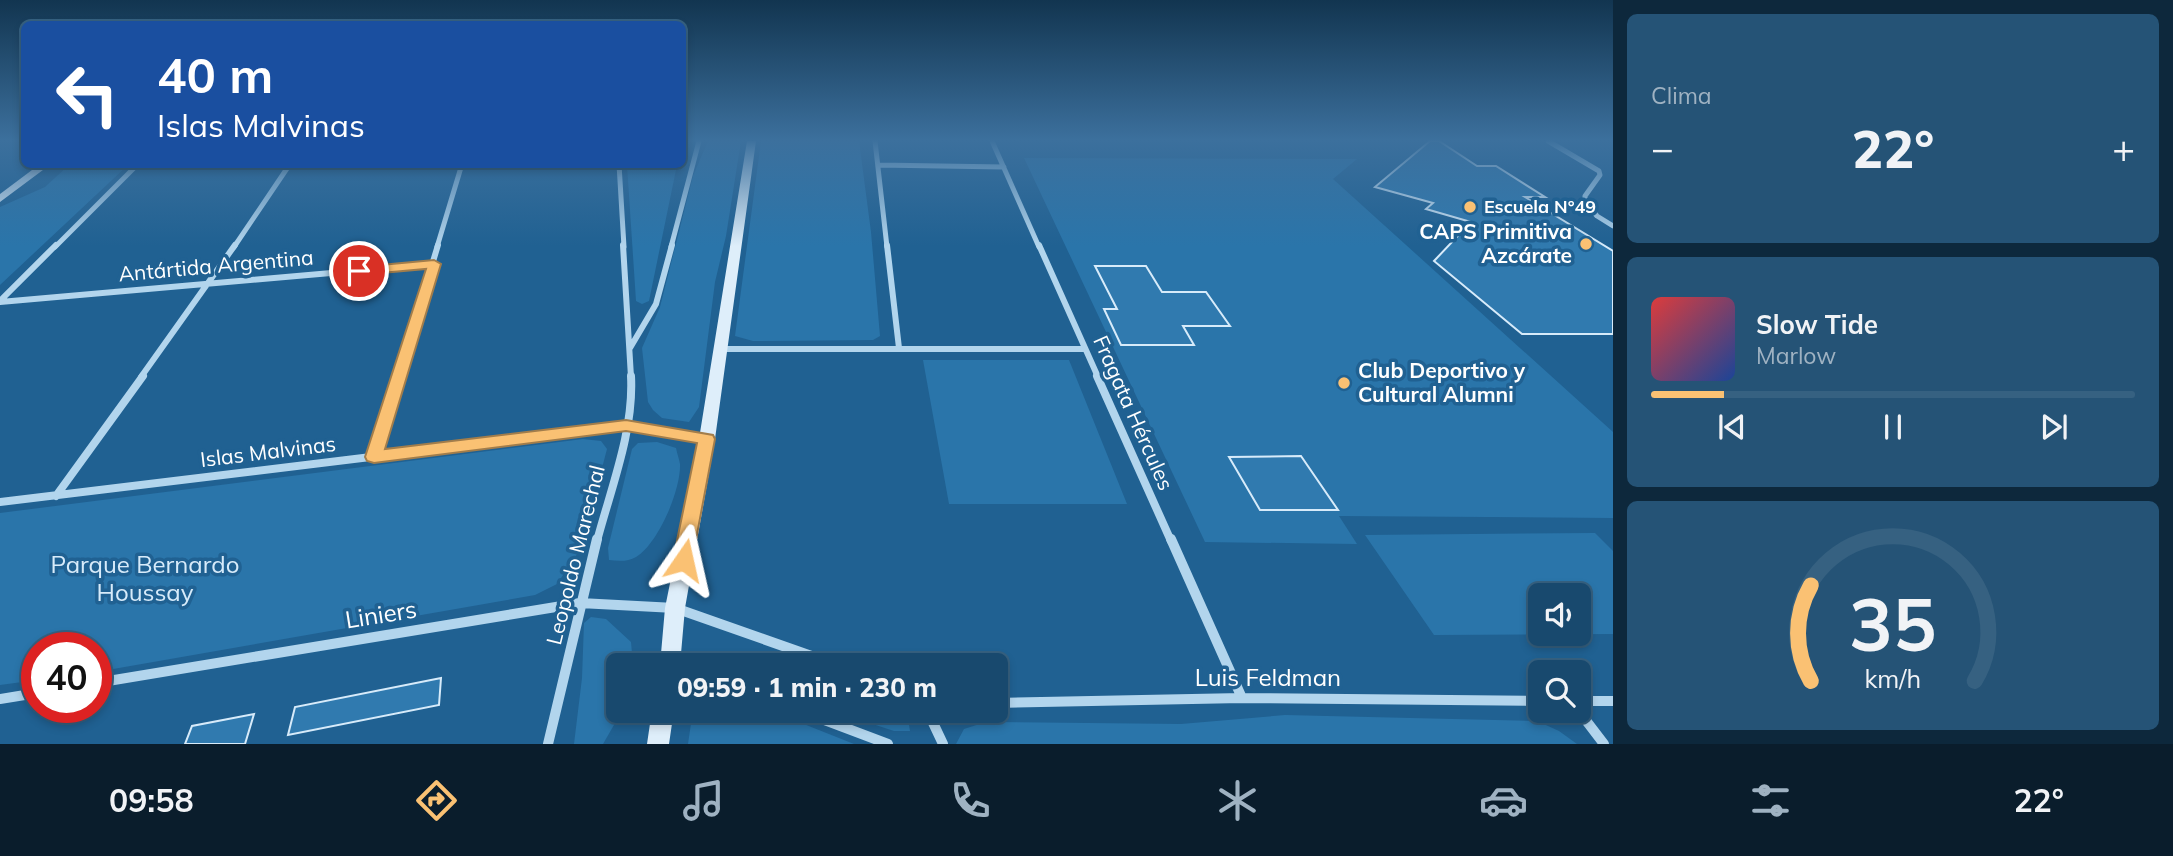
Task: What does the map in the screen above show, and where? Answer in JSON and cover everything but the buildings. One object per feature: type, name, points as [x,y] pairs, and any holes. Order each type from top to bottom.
[{"type":"street","points":[[4,197],[32,176]]},
{"type":"street","points":[[0,302],[126,176]]},
{"type":"street","points":[[56,496],[208,285],[282,176]]},
{"type":"street","points":[[374,457],[460,176]]},
{"type":"street","name":"Leopoldo Marechal","points":[[548,744],[580,603],[632,398],[620,176]]},
{"type":"street","points":[[630,349],[656,304],[688,176]]},
{"type":"street","points":[[673,653],[675,608],[707,439],[747,176]]},
{"type":"street","points":[[880,176],[899,348]]},
{"type":"street","name":"Fragata Hércules","points":[[1008,176],[1242,698]]},
{"type":"street","points":[[1599,176],[1585,196],[1585,202],[1597,216],[1613,226]]},
{"type":"street","name":"Antártida Argentina","points":[[0,302],[434,264]]},
{"type":"street","points":[[721,349],[1085,349]]},
{"type":"street","name":"Islas Malvinas","points":[[0,502],[626,426],[707,439]]},
{"type":"street","name":"Liniers","points":[[112,680],[580,603],[675,608]]},
{"type":"street","points":[[675,608],[803,653]]},
{"type":"street","points":[[0,699],[21,696]]},
{"type":"street","name":"Luis Feldman","points":[[1008,704],[1242,698],[1528,701]]},
{"type":"street","points":[[1591,701],[1613,701]]},
{"type":"street","points":[[658,744],[661,723]]},
{"type":"street","points":[[832,723],[888,744]]},
{"type":"street","points":[[934,723],[943,744]]},
{"type":"street","points":[[1588,723],[1604,744]]},
{"type":"green space","points":[[57,176],[117,176],[0,285],[0,207],[45,187]]},
{"type":"green space","points":[[628,176],[675,176],[649,301],[642,304],[636,301]]},
{"type":"green space","points":[[693,176],[736,176],[715,282],[699,407],[689,422],[662,418],[653,410],[648,402],[642,348],[660,307]]},
{"type":"green space","points":[[756,176],[864,176],[880,336],[873,340],[753,341],[735,336]]},
{"type":"green space","name":"Club Deportivo y Cultural Alumni","points":[[1032,176],[1337,176],[1333,179],[1613,432],[1613,518],[1339,516],[1357,544],[1205,542]]},
{"type":"green space","points":[[923,360],[1069,360],[1127,504],[949,504]]},
{"type":"green space","name":"Parque Bernardo Houssay","points":[[583,439],[601,441],[607,449],[581,548],[557,584],[535,595],[112,669],[112,632],[21,632],[21,682],[0,685],[0,513]]},
{"type":"green space","points":[[657,442],[676,448],[680,464],[677,488],[667,515],[652,541],[636,557],[630,560],[609,560],[608,548],[632,449],[638,443]]},
{"type":"green space","points":[[1595,533],[1613,551],[1613,634],[1591,634],[1591,583],[1528,583],[1528,634],[1434,635],[1365,535]]},
{"type":"green space","points":[[591,617],[606,619],[631,642],[632,653],[606,653],[606,723],[615,723],[603,744],[574,744],[582,678],[584,623]]},
{"type":"green space","points":[[1285,715],[1528,721],[1528,723],[1541,723],[1559,731],[1577,744],[956,744],[964,729],[983,723],[1181,724]]},
{"type":"green space","points":[[691,723],[801,723],[854,744],[688,744]]},
{"type":"green space","points":[[870,723],[909,723],[910,731],[894,731]]},
{"type":"place","name":"Escuela N°49","points":[[1470,207]]},
{"type":"place","name":"CAPS Primitiva Azcárate","points":[[1586,244]]},
{"type":"place","name":"Club Deportivo y Cultural Alumni","points":[[1344,383]]},
{"type":"route","points":[[359,271],[434,264],[374,457],[626,426],[707,439],[684,560]]}]
